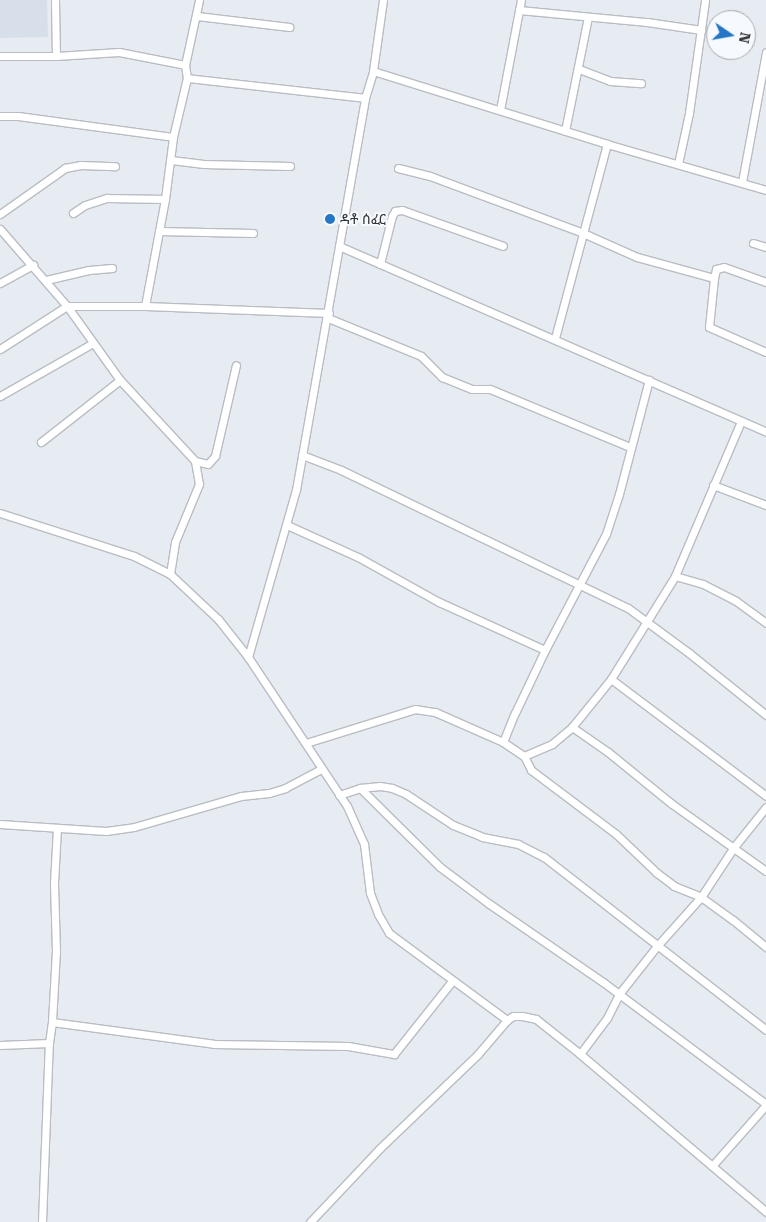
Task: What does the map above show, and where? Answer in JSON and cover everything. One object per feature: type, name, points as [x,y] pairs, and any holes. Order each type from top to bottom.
[{"type":"street","points":[[55,0],[56,56]]},
{"type":"street","points":[[145,306],[165,200],[173,138],[187,78],[185,65],[199,0]]},
{"type":"street","points":[[248,657],[287,525],[302,455],[365,98],[373,71],[383,0]]},
{"type":"street","points":[[500,110],[521,0]]},
{"type":"street","points":[[678,164],[689,112],[705,0]]},
{"type":"street","points":[[519,10],[701,30]]},
{"type":"street","points":[[197,16],[289,27]]},
{"type":"street","points":[[565,131],[588,17]]},
{"type":"street","points":[[0,56],[56,56],[119,52],[185,65]]},
{"type":"street","points":[[742,182],[766,52]]},
{"type":"street","points":[[579,69],[610,81],[641,83]]},
{"type":"street","points":[[373,71],[607,144],[766,190]]},
{"type":"street","points":[[187,78],[365,98]]},
{"type":"street","points":[[0,116],[18,116],[173,138]]},
{"type":"street","points":[[555,338],[607,144]]},
{"type":"street","points":[[171,160],[204,164],[290,166]]},
{"type":"street","points":[[0,214],[65,168],[81,165],[115,166]]},
{"type":"street","points":[[398,168],[430,176],[582,233],[637,257],[714,278]]},
{"type":"street","points":[[73,213],[85,205],[107,198],[165,200]]},
{"type":"street","points":[[380,264],[392,216],[395,211],[402,210],[503,246]]},
{"type":"street","points":[[0,229],[67,306],[120,380],[195,461],[199,484],[175,542],[170,574]]},
{"type":"street","points":[[159,231],[253,233]]},
{"type":"street","points":[[753,243],[766,247]]},
{"type":"street","points":[[340,246],[555,338],[766,432]]},
{"type":"street","points":[[0,283],[33,265]]},
{"type":"street","points":[[766,282],[720,266],[714,278],[709,327],[766,352]]},
{"type":"street","points":[[46,280],[89,270],[112,268]]},
{"type":"street","points":[[0,349],[67,306],[145,306],[328,315],[421,356],[442,377],[472,389],[490,389],[630,447]]},
{"type":"street","points":[[0,396],[93,343]]},
{"type":"street","points":[[195,461],[208,464],[215,456],[236,364]]},
{"type":"street","points":[[41,442],[120,380]]},
{"type":"street","points":[[503,742],[515,712],[545,650],[606,534],[619,494],[648,380]]},
{"type":"street","points":[[524,756],[552,744],[572,727],[612,679],[675,576],[741,421]]},
{"type":"street","points":[[302,455],[341,470],[628,608],[766,715]]},
{"type":"street","points":[[713,485],[766,505]]},
{"type":"street","points":[[0,514],[134,556],[170,574],[218,619],[248,657],[306,743],[321,769],[348,806],[364,844],[370,893],[383,924],[396,940],[507,1020]]},
{"type":"street","points":[[287,525],[358,557],[439,602],[545,650]]},
{"type":"street","points":[[675,576],[703,584],[736,601],[766,624]]},
{"type":"street","points":[[612,679],[766,796]]},
{"type":"street","points":[[306,743],[415,709],[435,712],[503,742],[524,756],[531,770],[616,834],[657,873],[674,886],[701,897],[766,947]]},
{"type":"street","points":[[572,727],[608,752],[672,804],[766,871]]},
{"type":"street","points":[[0,824],[106,831],[134,827],[241,796],[277,790],[321,769]]},
{"type":"street","points":[[339,795],[360,788],[380,786],[392,788],[406,794],[453,825],[482,837],[518,844],[544,857],[766,1030]]},
{"type":"street","points":[[360,788],[440,867],[488,903],[571,958],[766,1104],[712,1166]]},
{"type":"street","points":[[580,1054],[607,1018],[618,994],[657,946],[701,897],[734,847],[766,807]]},
{"type":"street","points":[[42,1222],[49,1042],[52,1022],[57,828]]},
{"type":"street","points":[[52,1022],[214,1044],[348,1046],[394,1054],[452,981]]},
{"type":"street","points":[[310,1222],[378,1149],[478,1054],[507,1020],[514,1016],[536,1019],[766,1212]]},
{"type":"street","points":[[0,1045],[49,1042]]},
{"type":"shaded area","points":[[0,0],[47,0],[48,37],[0,38]]},
{"type":"place","name":"ዳቶ ሰፈር","points":[[330,219]]}]
